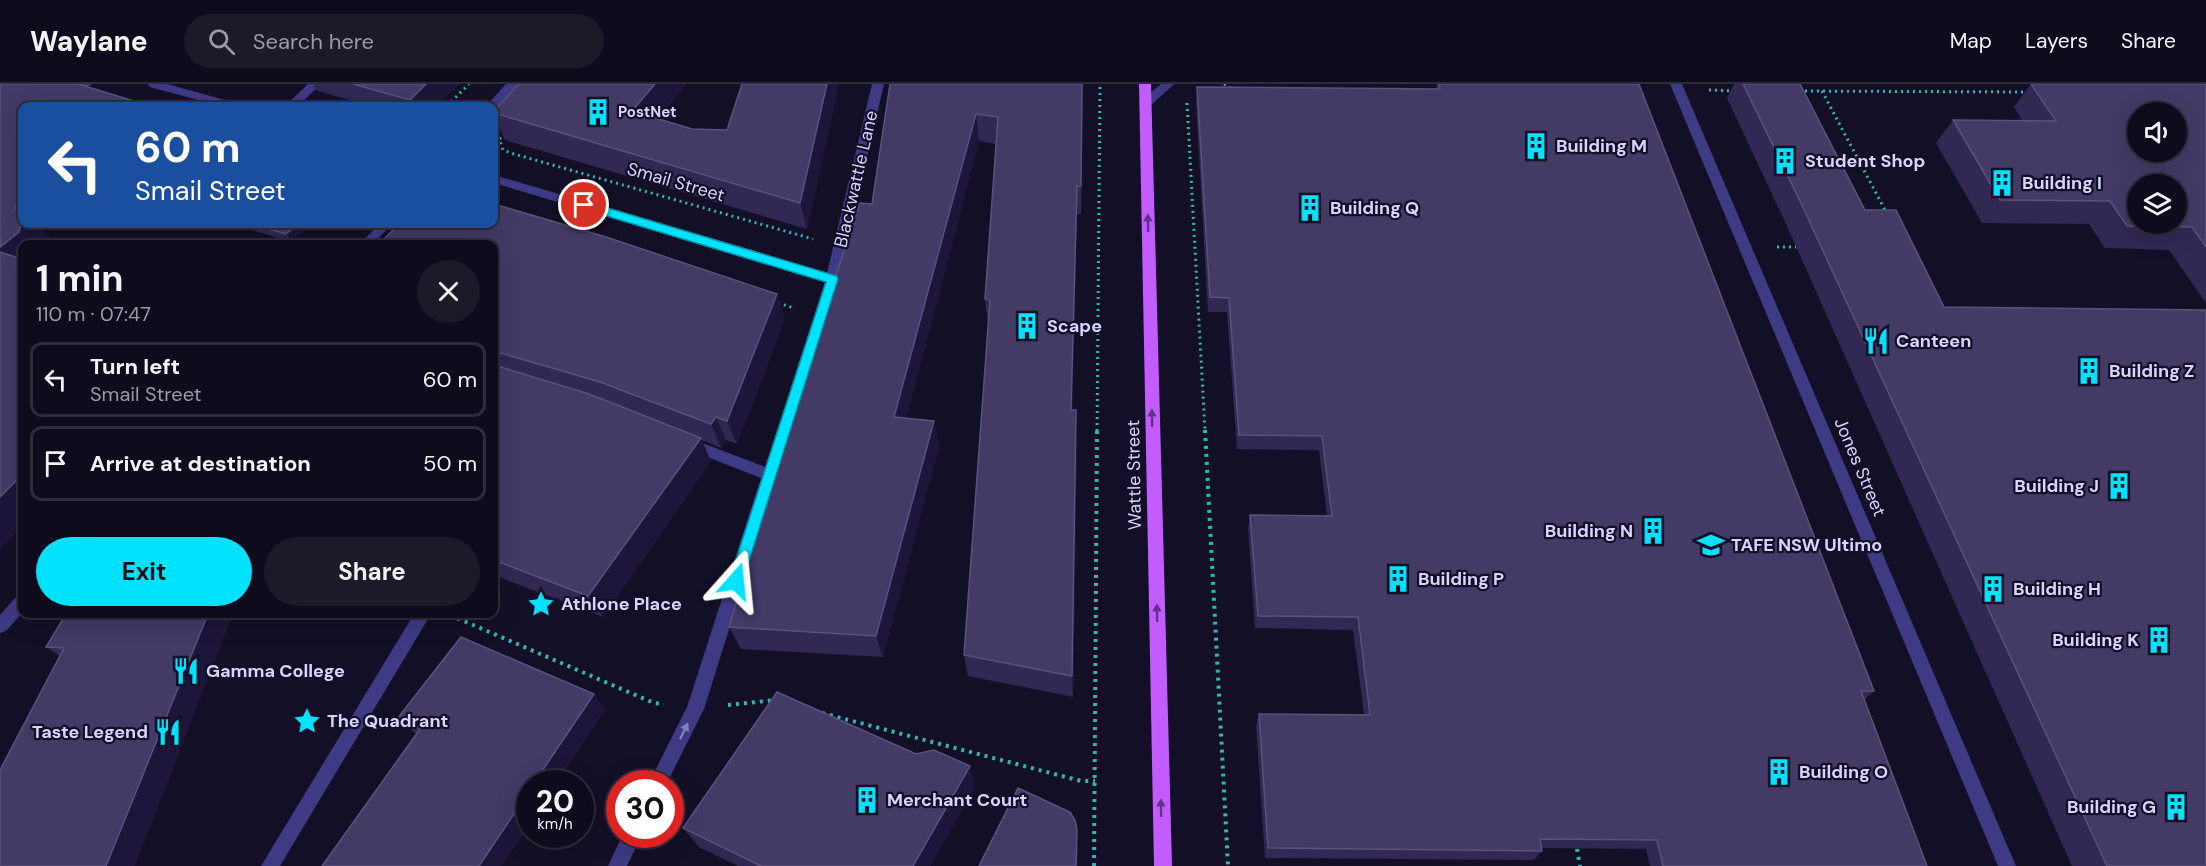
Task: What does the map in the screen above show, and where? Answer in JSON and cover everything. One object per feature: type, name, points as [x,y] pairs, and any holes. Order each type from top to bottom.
[{"type":"main road","name":"Wattle Street","points":[[1145,84],[1163,866]]},
{"type":"street","points":[[61,102],[86,84]]},
{"type":"street","points":[[154,84],[218,102]]},
{"type":"street","points":[[295,102],[315,84]]},
{"type":"street","points":[[496,102],[513,84]]},
{"type":"street","name":"Blackwattle Lane","points":[[664,770],[695,709],[832,279],[878,84]]},
{"type":"street","points":[[1145,104],[1168,84]]},
{"type":"street","name":"Jones Street","points":[[1677,87],[2007,866]]},
{"type":"street","points":[[498,179],[832,279]]},
{"type":"street","points":[[370,240],[382,228]]},
{"type":"street","points":[[672,437],[770,475]]},
{"type":"street","points":[[0,626],[18,606]]},
{"type":"street","points":[[270,866],[421,618]]},
{"type":"street","points":[[617,866],[626,848]]},
{"type":"path","points":[[451,102],[469,84]]},
{"type":"path","points":[[1094,866],[1100,84]]},
{"type":"path","points":[[1221,90],[1232,90],[1224,84]]},
{"type":"path","points":[[1677,87],[1737,91]]},
{"type":"path","points":[[1186,91],[1228,866]]},
{"type":"path","points":[[1790,91],[2033,92]]},
{"type":"path","points":[[1822,91],[1888,216]]},
{"type":"path","name":"Smail Street","points":[[503,150],[840,247]]},
{"type":"path","points":[[775,302],[820,316]]},
{"type":"path","points":[[455,618],[654,703]]},
{"type":"path","points":[[695,709],[772,699],[783,702]]},
{"type":"path","points":[[818,711],[1081,781],[1095,781]]},
{"type":"path","points":[[1577,849],[1580,866]]},
{"type":"building","points":[[0,84],[78,84],[137,102],[18,102],[18,205],[15,208],[18,209],[18,228],[20,228],[19,232],[0,247]]},
{"type":"building","points":[[353,84],[426,84],[410,100]]},
{"type":"building","points":[[519,84],[655,84],[632,111],[692,129],[727,130],[742,84],[827,84],[800,203],[498,114],[498,107]]},
{"type":"building","points":[[890,84],[1082,84],[1081,186],[1077,186],[1071,410],[1076,410],[1072,676],[964,655],[990,300],[985,299],[998,117],[976,114],[894,417],[934,421],[876,636],[729,627],[825,308],[860,203],[872,204]]},
{"type":"building","points":[[1439,84],[1639,84],[1874,691],[1861,691],[1927,866],[1663,866],[1657,840],[1540,839],[1542,851],[1268,848],[1259,714],[1370,715],[1358,617],[1258,616],[1250,515],[1332,516],[1322,436],[1239,435],[1229,298],[1210,297],[1197,87],[1440,89]]},
{"type":"building","points":[[1743,84],[1800,84],[1865,210],[1896,210],[1944,307],[2206,310],[2206,866],[2107,866],[1800,201]]},
{"type":"building","points":[[2031,84],[2206,84],[2206,247],[2192,227],[2187,227],[2187,174],[2127,174],[2127,226],[2110,201],[2000,200],[1953,120],[2056,121]]},
{"type":"building","points":[[498,205],[606,237],[777,294],[727,421],[716,417],[711,424],[600,382],[498,352],[498,240],[383,240],[395,228],[498,228]]},
{"type":"building","points":[[265,228],[293,228],[286,234]]},
{"type":"building","points":[[0,252],[18,258],[18,479],[0,497]]},
{"type":"building","points":[[498,366],[589,394],[701,438],[588,596],[498,562]]},
{"type":"building","points":[[64,618],[206,618],[106,866],[0,866],[0,770],[64,648],[46,647]]},
{"type":"building","name":"The Quadrant","points":[[461,637],[594,694],[543,770],[516,770],[516,811],[479,866],[322,866],[420,729],[397,719]]},
{"type":"building","name":"Merchant Court","points":[[777,692],[916,754],[934,750],[970,766],[913,866],[761,866],[684,827]]},
{"type":"building","points":[[1018,788],[1070,812],[1077,830],[1076,866],[979,866]]},
{"type":"place","name":"PostNet","points":[[598,112]]},
{"type":"place","name":"Building M","points":[[1536,146]]},
{"type":"place","name":"Student Shop","points":[[1785,161]]},
{"type":"place","name":"Building I","points":[[2002,183]]},
{"type":"place","name":"Building Q","points":[[1310,208]]},
{"type":"place","name":"Scape","points":[[1027,326]]},
{"type":"place","name":"Canteen","points":[[1876,341]]},
{"type":"place","name":"Building Z","points":[[2089,371]]},
{"type":"place","name":"Building J","points":[[2119,486]]},
{"type":"place","name":"Building N","points":[[1653,531]]},
{"type":"place","name":"TAFE NSW Ultimo","points":[[1711,545]]},
{"type":"place","name":"Building P","points":[[1398,579]]},
{"type":"place","name":"Building H","points":[[1993,589]]},
{"type":"place","name":"Athlone Place","points":[[541,604]]},
{"type":"place","name":"Building K","points":[[2159,640]]},
{"type":"place","name":"Gamma College","points":[[186,671]]},
{"type":"place","name":"The Quadrant","points":[[307,721]]},
{"type":"place","name":"Taste Legend","points":[[168,732]]},
{"type":"place","name":"Building O","points":[[1779,772]]},
{"type":"place","name":"Merchant Court","points":[[867,800]]},
{"type":"place","name":"Building G","points":[[2176,807]]},
{"type":"route","points":[[584,205],[832,279],[736,581]]}]
